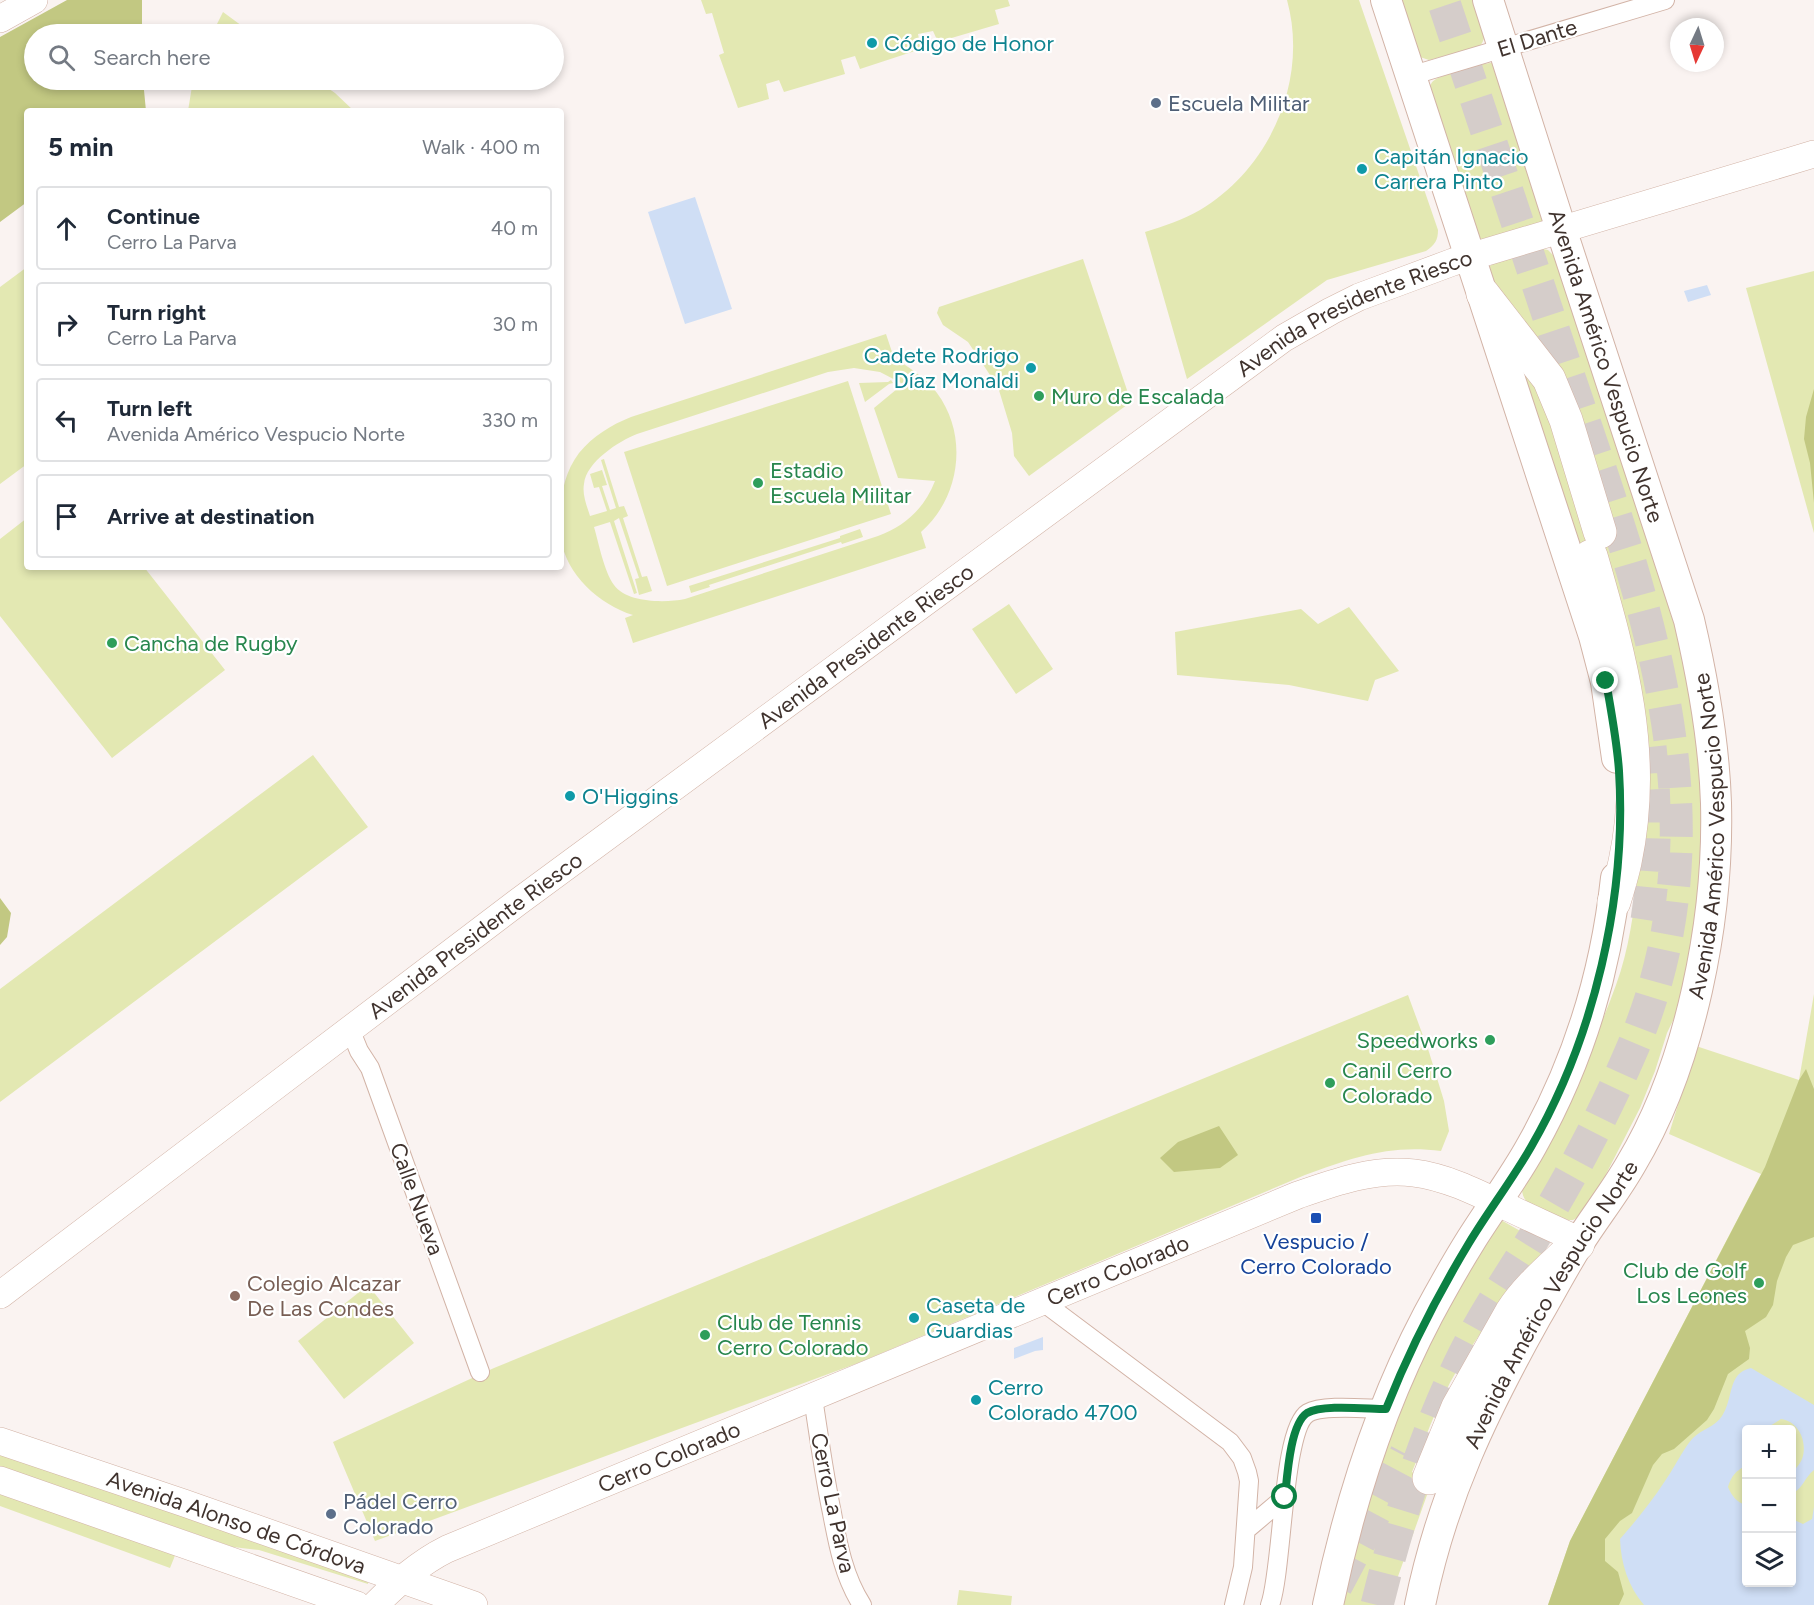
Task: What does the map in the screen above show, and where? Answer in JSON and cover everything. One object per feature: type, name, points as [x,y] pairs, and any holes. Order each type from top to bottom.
[{"type":"highway","points":[[1483,294],[1540,366],[1552,386],[1566,420],[1596,544],[1626,689],[1633,747],[1633,806],[1630,836],[1614,902]]},
{"type":"highway","points":[[1429,1478],[1458,1407],[1511,1313],[1520,1299],[1579,1243]]},
{"type":"main road","points":[[0,19],[34,0]]},
{"type":"main road","points":[[1328,1605],[1336,1564],[1359,1481],[1400,1374],[1428,1314],[1470,1242],[1532,1146],[1561,1088],[1573,1057],[1595,989],[1614,902],[1620,837],[1616,737],[1606,681],[1591,626],[1386,0]]},
{"type":"main road","name":"Avenida Américo Vespucio Norte","points":[[1420,1605],[1436,1539],[1482,1418],[1579,1243],[1631,1164],[1660,1105],[1674,1069],[1696,988],[1709,921],[1716,839],[1716,801],[1707,711],[1689,620],[1488,0]]},
{"type":"main road","name":"Avenida Presidente Riesco","points":[[0,1295],[518,902],[1284,338],[1359,297],[1471,256],[1814,154]]},
{"type":"main road","name":"Cerro Colorado","points":[[375,1605],[400,1580],[447,1549],[1298,1195],[1342,1180],[1377,1173],[1414,1173],[1449,1182],[1496,1202],[1579,1243]]},
{"type":"main road","name":"Avenida Alonso de Córdova","points":[[0,1441],[474,1605]]},
{"type":"main road","name":"Avenida Alonso de Córdova","points":[[0,1480],[357,1605]]},
{"type":"main road","points":[[1315,1605],[1336,1564]]},
{"type":"street","name":"El Dante","points":[[1410,76],[1665,0]]},
{"type":"street","name":"Calle Nueva","points":[[350,1029],[359,1051],[370,1068],[480,1372]]},
{"type":"street","points":[[1043,1302],[1234,1447],[1242,1458],[1249,1481],[1243,1567],[1234,1605]]},
{"type":"street","name":"Cerro La Parva","points":[[813,1398],[838,1544],[851,1587],[862,1605]]},
{"type":"street","points":[[1270,1605],[1277,1574],[1289,1464],[1299,1423],[1307,1413],[1316,1409],[1386,1409]]},
{"type":"street","points":[[1246,1530],[1285,1497]]},
{"type":"green space","points":[[67,0],[142,0],[142,24],[24,24],[24,90],[144,90],[146,108],[24,108],[24,204],[0,222],[0,37]]},
{"type":"green space","points":[[701,0],[1008,0],[1010,6],[995,10],[999,24],[938,42],[933,31],[918,34],[921,49],[860,69],[855,56],[841,60],[845,74],[784,92],[779,80],[766,84],[769,99],[738,108],[719,55],[724,53],[712,13],[706,14]]},
{"type":"green space","points":[[1287,0],[1359,0],[1438,230],[1437,237],[1434,244],[1426,251],[1327,280],[1187,379],[1145,232],[1194,214],[1225,192],[1246,171],[1264,146],[1278,119],[1288,91],[1293,61],[1292,30]]},
{"type":"green space","points":[[1397,0],[1476,0],[1484,32],[1482,43],[1478,47],[1429,60],[1417,56]]},
{"type":"green space","points":[[223,12],[239,24],[217,24]]},
{"type":"green space","points":[[1492,63],[1496,66],[1544,220],[1541,223],[1482,239],[1478,238],[1429,91],[1430,85],[1436,79]]},
{"type":"green space","points":[[191,90],[331,90],[351,108],[188,108]]},
{"type":"green space","points":[[1543,249],[1548,250],[1555,257],[1653,545],[1696,700],[1707,860],[1680,1006],[1667,1033],[1640,1108],[1603,1180],[1580,1216],[1573,1220],[1546,1213],[1532,1206],[1523,1196],[1522,1189],[1584,1063],[1621,972],[1633,916],[1638,874],[1579,558],[1511,353],[1510,317],[1489,271],[1493,264]]},
{"type":"green space","points":[[1083,259],[1131,402],[1029,476],[1014,456],[1012,433],[998,387],[968,342],[943,325],[937,313],[939,307]]},
{"type":"green space","points":[[24,269],[24,466],[0,484],[0,287]]},
{"type":"green space","points":[[1814,271],[1814,533],[1746,288]]},
{"type":"green space","points":[[886,334],[894,358],[928,383],[947,410],[953,428],[956,466],[952,484],[944,502],[921,532],[926,548],[633,643],[625,618],[633,615],[608,604],[586,586],[569,564],[564,551],[564,486],[567,475],[574,460],[584,447],[609,427],[631,417]],"holes":[[[854,368],[880,372],[903,384],[874,408],[898,478],[935,481],[925,500],[905,522],[878,536],[685,599],[647,600],[628,595],[614,585],[605,565],[594,527],[610,522],[634,594],[637,593],[614,521],[619,518],[639,578],[635,579],[639,595],[652,591],[647,576],[642,577],[623,518],[628,516],[624,506],[619,507],[604,459],[601,460],[616,508],[610,510],[602,486],[607,485],[602,470],[590,474],[594,488],[599,487],[607,511],[590,516],[584,496],[584,484],[591,468],[604,453],[637,434],[828,372]]]},
{"type":"green space","points":[[891,380],[893,383],[865,402],[859,383]]},
{"type":"green space","name":"Estadio Escuela Militar","points":[[848,381],[891,514],[667,586],[624,452]]},
{"type":"green space","points":[[1814,389],[1814,503],[1810,463],[1804,439],[1806,417]]},
{"type":"green space","name":"Cancha de Rugby","points":[[24,520],[24,570],[146,570],[225,670],[112,758],[0,616],[0,539]]},
{"type":"green space","points":[[860,529],[863,537],[842,544],[841,542],[691,593],[689,586],[840,538],[840,536]]},
{"type":"green space","points":[[1009,604],[1053,669],[1016,694],[972,629]]},
{"type":"green space","points":[[1349,607],[1399,671],[1375,680],[1368,701],[1289,685],[1177,675],[1175,632],[1301,609],[1318,624]]},
{"type":"green space","points":[[313,755],[368,827],[0,1102],[0,989]]},
{"type":"green space","points":[[0,898],[11,913],[7,937],[0,945]]},
{"type":"green space","name":"Club de Golf Los Leones","points":[[1814,994],[1814,1605],[1548,1605],[1570,1541],[1761,1174],[1669,1134],[1696,1046],[1799,1080]]},
{"type":"green space","points":[[1408,995],[1444,1101],[1449,1131],[1441,1151],[1405,1149],[1371,1154],[1305,1175],[858,1363],[375,1541],[333,1442],[494,1368]]},
{"type":"green space","points":[[1806,1069],[1814,1089],[1814,1237],[1793,1245],[1777,1281],[1773,1305],[1766,1317],[1745,1331],[1750,1348],[1749,1359],[1728,1374],[1707,1420],[1674,1449],[1662,1454],[1653,1465],[1632,1513],[1620,1521],[1605,1539],[1605,1561],[1618,1572],[1624,1594],[1619,1605],[1548,1605],[1570,1541],[1765,1167],[1799,1080]]},
{"type":"green space","points":[[1219,1126],[1238,1155],[1220,1168],[1174,1172],[1160,1158],[1178,1142]]},
{"type":"green space","points":[[1501,1220],[1547,1246],[1504,1301],[1464,1358],[1434,1417],[1412,1472],[1432,1481],[1396,1582],[1391,1605],[1331,1605],[1408,1368]]},
{"type":"green space","points":[[368,1285],[414,1343],[344,1399],[298,1341]]},
{"type":"green space","points":[[0,1449],[367,1574],[368,1584],[259,1550],[233,1547],[0,1466]]},
{"type":"green space","points":[[0,1491],[176,1553],[170,1568],[0,1506]]},
{"type":"green space","points":[[959,1590],[1012,1596],[1011,1605],[957,1605]]},
{"type":"water","points":[[695,197],[732,309],[685,324],[648,212]]},
{"type":"water","points":[[1707,285],[1711,295],[1688,302],[1684,291]]},
{"type":"water","points":[[1043,1337],[1043,1350],[1014,1359],[1014,1348]]},
{"type":"water","points":[[1751,1368],[1814,1405],[1814,1470],[1796,1491],[1796,1468],[1804,1453],[1804,1446],[1796,1425],[1781,1419],[1771,1425],[1742,1425],[1742,1468],[1735,1473],[1728,1487],[1735,1498],[1742,1503],[1742,1587],[1796,1587],[1796,1521],[1803,1524],[1812,1519],[1814,1507],[1814,1605],[1644,1605],[1626,1574],[1620,1539],[1655,1496],[1690,1442],[1722,1416],[1734,1381],[1743,1371]]},
{"type":"tunnel","points":[[1377,1605],[1414,1477],[1450,1385],[1479,1326],[1572,1172],[1598,1123],[1633,1047],[1661,961],[1675,875],[1675,791],[1665,707],[1647,623],[1596,457],[1443,0]]},
{"type":"tunnel","points":[[1647,920],[1654,834],[1650,747]]},
{"type":"tunnel","points":[[1336,1586],[1406,1454]]},
{"type":"place","name":"Código de Honor","points":[[872,43]]},
{"type":"place","name":"Escuela Militar","points":[[1156,103]]},
{"type":"place","name":"Capitán Ignacio Carrera Pinto","points":[[1362,169]]},
{"type":"place","name":"Cadete Rodrigo Díaz Monaldi","points":[[1031,368]]},
{"type":"place","name":"Muro de Escalada","points":[[1039,396]]},
{"type":"place","name":"Estadio Escuela Militar","points":[[758,483]]},
{"type":"place","name":"Cancha de Rugby","points":[[112,643]]},
{"type":"place","name":"O'Higgins","points":[[570,796]]},
{"type":"place","name":"Speedworks","points":[[1490,1040]]},
{"type":"place","name":"Canil Cerro Colorado","points":[[1330,1083]]},
{"type":"place","name":"Vespucio / Cerro Colorado","points":[[1316,1218]]},
{"type":"place","name":"Club de Golf Los Leones","points":[[1759,1283]]},
{"type":"place","name":"Colegio Alcazar De Las Condes","points":[[235,1296]]},
{"type":"place","name":"Caseta de Guardias","points":[[914,1318]]},
{"type":"place","name":"Club de Tennis Cerro Colorado","points":[[705,1335]]},
{"type":"place","name":"Cerro Colorado 4700","points":[[976,1400]]},
{"type":"place","name":"Pádel Cerro Colorado","points":[[331,1514]]},
{"type":"route","points":[[1285,1497],[1296,1429],[1307,1413],[1316,1409],[1331,1408],[1386,1409],[1428,1314],[1470,1242],[1532,1146],[1561,1088],[1586,1023],[1604,954],[1614,902],[1620,837],[1619,773],[1616,737],[1606,681]]}]
